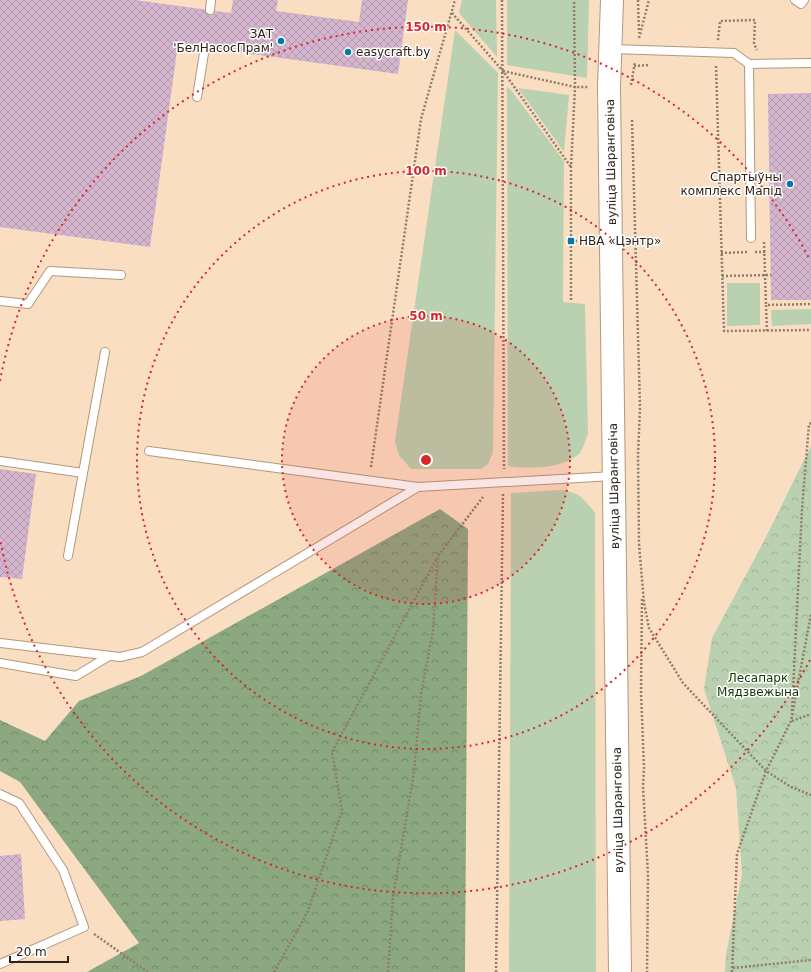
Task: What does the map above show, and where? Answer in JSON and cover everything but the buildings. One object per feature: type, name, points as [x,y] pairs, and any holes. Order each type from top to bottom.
[{"type":"main road","name":"вуліца Шаранговіча","points":[[612,0],[609,87],[620,972]]},
{"type":"lane","points":[[210,10],[211,0]]},
{"type":"lane","points":[[795,0],[801,4],[804,0]]},
{"type":"lane","points":[[197,97],[205,47]]},
{"type":"lane","points":[[611,49],[734,53],[749,64],[811,64]]},
{"type":"lane","points":[[749,64],[751,238]]},
{"type":"lane","points":[[0,301],[28,304],[50,271],[121,275]]},
{"type":"lane","points":[[68,556],[105,352]]},
{"type":"lane","points":[[149,451],[370,479],[418,487],[614,476]]},
{"type":"lane","points":[[0,462],[83,473]]},
{"type":"lane","points":[[0,643],[120,657],[142,652],[418,487]]},
{"type":"lane","points":[[0,662],[76,676],[109,656]]},
{"type":"lane","points":[[0,794],[19,803],[62,870],[84,927],[0,964]]},
{"type":"path","points":[[370,479],[422,119],[455,0]]},
{"type":"path","points":[[571,300],[571,168],[575,87],[574,0]]},
{"type":"path","points":[[638,0],[638,20]]},
{"type":"path","points":[[631,88],[637,50],[649,0]]},
{"type":"path","points":[[452,13],[503,71],[571,168]]},
{"type":"path","points":[[716,62],[724,331],[811,330]]},
{"type":"path","points":[[634,66],[649,65]]},
{"type":"path","points":[[503,71],[575,87]]},
{"type":"path","points":[[632,112],[640,407],[638,455],[639,544],[642,586],[641,692],[644,768],[643,788],[648,875],[647,972]]},
{"type":"path","points":[[764,236],[768,331]]},
{"type":"path","points":[[721,253],[765,252]]},
{"type":"path","points":[[722,276],[771,275]]},
{"type":"path","points":[[766,305],[811,304]]},
{"type":"path","points":[[792,721],[802,509],[809,424],[811,422]]},
{"type":"path","points":[[274,972],[308,911],[342,810],[332,752],[438,556],[494,483]]},
{"type":"path","points":[[388,972],[393,897],[414,772],[421,694],[433,630],[438,556]]},
{"type":"path","points":[[642,586],[649,628],[683,683],[766,771],[791,787],[811,795]]},
{"type":"path","points":[[732,972],[737,854],[766,771],[792,721],[811,614]]},
{"type":"path","points":[[792,721],[811,714]]},
{"type":"path","points":[[84,927],[148,972]]},
{"type":"path","points":[[733,968],[811,960]]},
{"type":"green space","points":[[462,0],[496,0],[497,57],[459,13]]},
{"type":"green space","points":[[507,0],[589,0],[587,78],[507,65]]},
{"type":"green space","points":[[455,30],[498,73],[493,452],[488,464],[481,469],[411,469],[399,455],[395,441]]},
{"type":"green space","points":[[507,87],[511,90],[564,161],[563,302],[585,304],[588,434],[579,454],[564,463],[545,467],[525,468],[508,466]]},
{"type":"green space","points":[[518,88],[569,95],[564,152]]},
{"type":"green space","points":[[727,283],[760,283],[760,325],[727,326]]},
{"type":"green space","points":[[811,309],[811,324],[772,326],[771,310]]},
{"type":"green space","name":"Лесапарк Мядзвежына","points":[[811,446],[811,972],[725,972],[726,955],[742,873],[736,788],[704,689],[712,638],[763,543]]},
{"type":"green space","points":[[561,490],[577,494],[595,513],[596,972],[509,972],[511,493]]},
{"type":"green space","points":[[440,509],[468,529],[465,972],[87,972],[139,943],[20,782],[0,771],[0,720],[45,741],[79,701],[141,676]]},
{"type":"place","name":"ЗАТ 'БелНасосПрам'","points":[[281,41]]},
{"type":"place","name":"easycraft.by","points":[[348,52]]},
{"type":"place","name":"Спартыўны комплекс Мапід","points":[[790,184]]},
{"type":"place","name":"НВА «Цэнтр»","points":[[571,241]]}]
